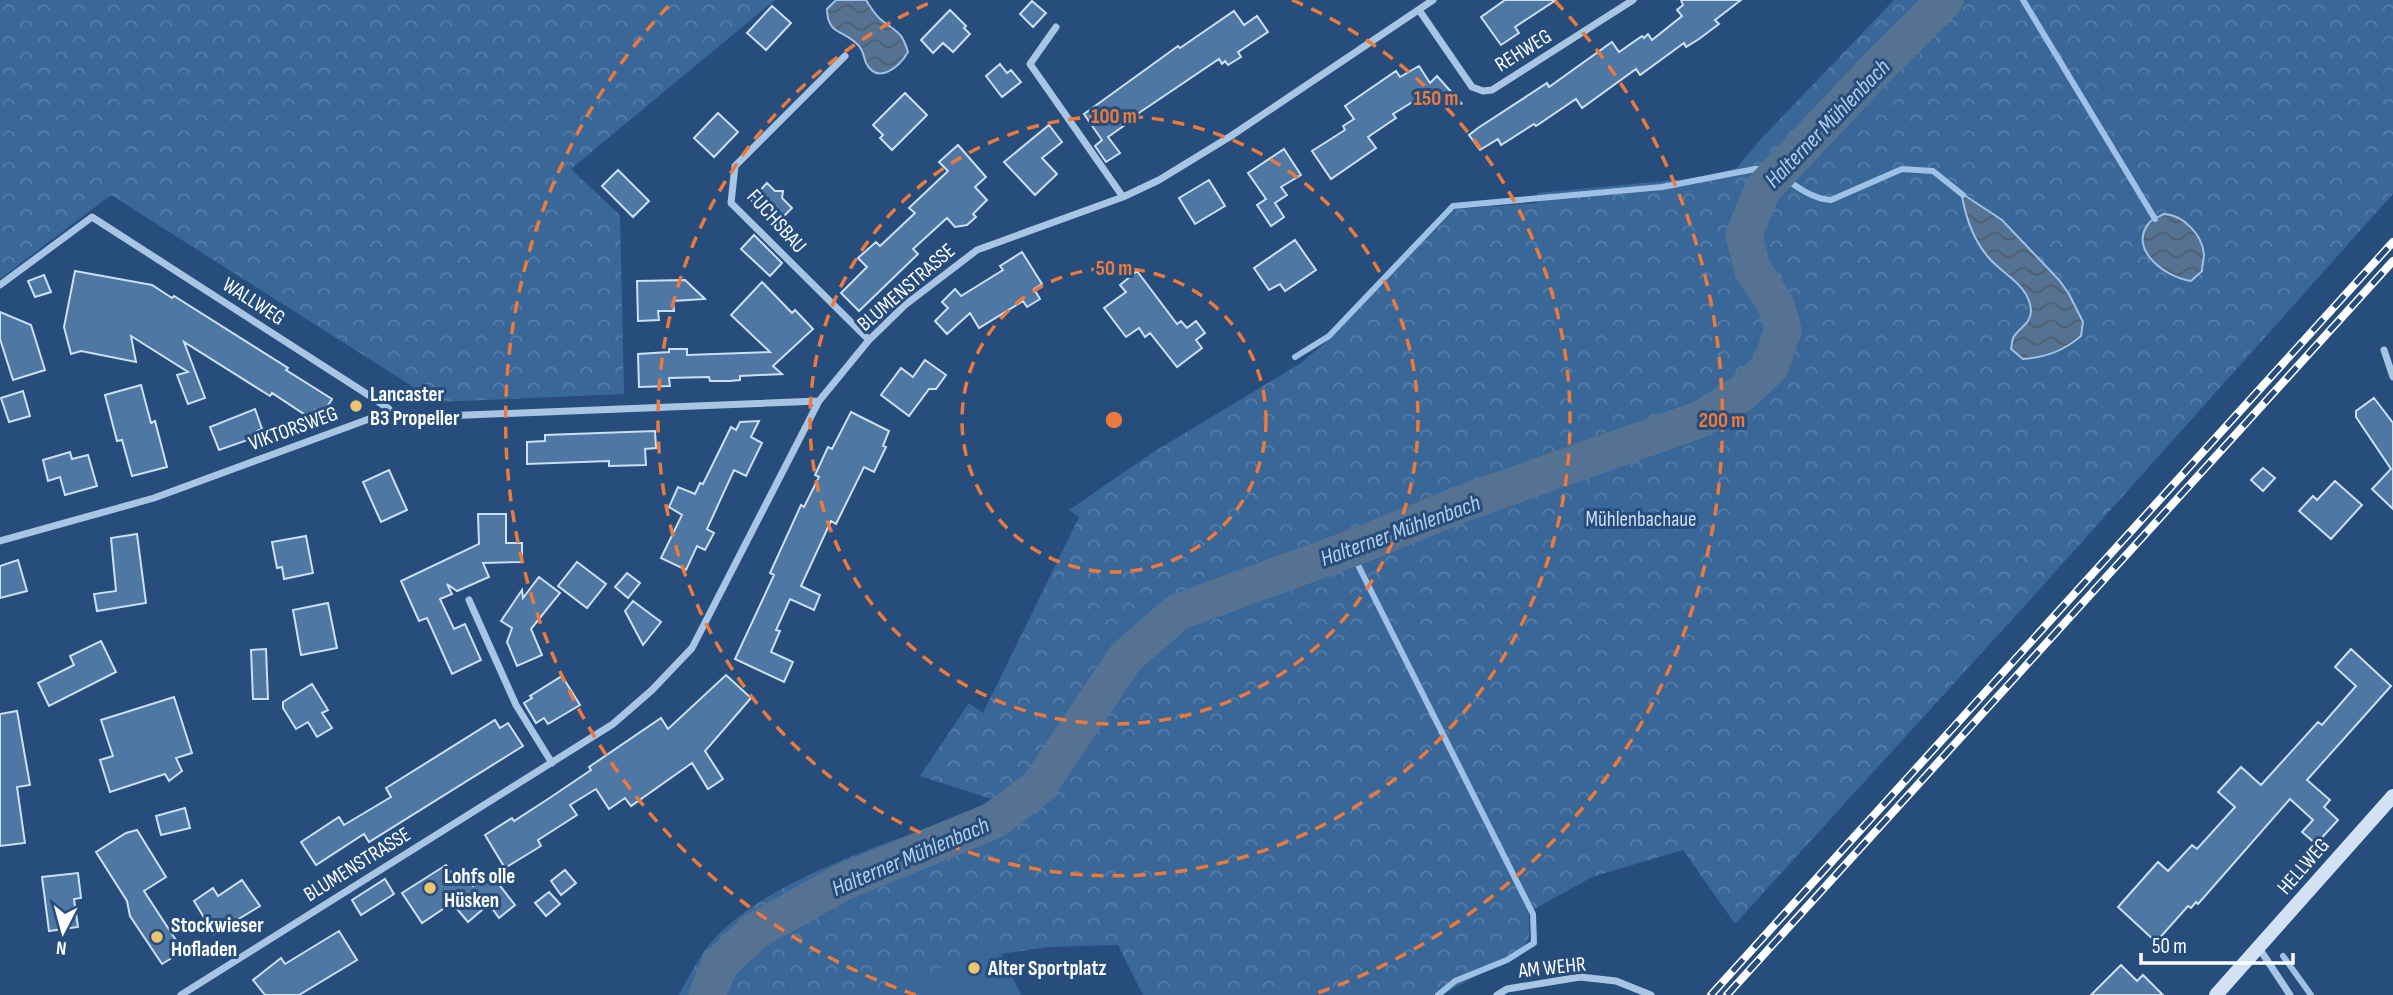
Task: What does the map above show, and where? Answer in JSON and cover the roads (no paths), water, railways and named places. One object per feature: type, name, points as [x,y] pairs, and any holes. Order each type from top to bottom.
[{"type":"street","name":"BLUMENSTRASSE","points":[[181,995],[614,724],[652,690],[692,648],[819,401],[869,340],[905,306],[977,250],[1123,197],[1159,180],[1231,136],[1433,0]]},
{"type":"street","name":"REHWEG","points":[[1419,10],[1472,88],[1483,91],[1492,90],[1633,0]]},
{"type":"street","points":[[1056,27],[1030,64],[1123,197]]},
{"type":"street","name":"FUCHSBAU","points":[[845,56],[735,166],[732,203],[869,340]]},
{"type":"street","name":"WALLWEG","points":[[0,285],[92,217],[370,396],[389,409],[395,417]]},
{"type":"street","points":[[2384,350],[2393,377]]},
{"type":"street","name":"VIKTORSWEG","points":[[0,541],[154,498],[369,419],[819,401]]},
{"type":"street","points":[[469,600],[516,705],[552,763]]},
{"type":"street","name":"HELLWEG","points":[[2216,995],[2393,796]]},
{"type":"street","points":[[2259,948],[2290,995]]},
{"type":"street","name":"AM WEHR","points":[[1497,995],[1507,989],[1580,977],[1616,981],[1651,995]]},
{"type":"water","points":[[836,0],[866,0],[879,18],[902,37],[908,52],[900,63],[882,73],[871,70],[859,46],[830,23],[827,9]]},
{"type":"water","points":[[1964,195],[2002,220],[2069,294],[2083,322],[2081,336],[2068,346],[2040,357],[2023,359],[2011,349],[2013,338],[2027,323],[2031,311],[2029,302],[2021,287],[1988,257],[1978,243],[1966,213]]},
{"type":"water","points":[[2164,214],[2184,222],[2200,239],[2204,254],[2202,271],[2191,281],[2181,279],[2161,268],[2146,252],[2144,233],[2150,222]]},
{"type":"waterway","name":"Halterner Mühlenbach","points":[[707,995],[720,964],[755,931],[843,882],[995,820],[1039,786],[1126,657],[1178,612],[1350,549],[1464,503],[1701,419],[1742,393],[1770,367],[1783,330],[1776,305],[1752,268],[1744,235],[1762,190],[1945,0]]},
{"type":"waterway","points":[[2023,0],[2155,219]]},
{"type":"waterway","points":[[1295,357],[1329,336],[1453,206],[1662,187],[1755,169],[1783,168]]},
{"type":"waterway","points":[[1778,173],[1809,194],[1831,200],[1902,169],[1933,171],[1963,195]]},
{"type":"waterway","points":[[1350,549],[1533,914],[1534,943],[1507,960],[1455,981],[1438,995]]},
{"type":"waterway","points":[[2283,956],[2311,995]]},
{"type":"railway","points":[[1711,995],[2393,242]]},
{"type":"railway","points":[[1727,995],[2393,261]]},
{"type":"place","name":"Lancaster B3 Propeller","points":[[356,406]]},
{"type":"place","name":"Lohfs olle Hüsken","points":[[430,888]]},
{"type":"place","name":"Stockwieser Hofladen","points":[[157,937]]},
{"type":"place","name":"Alter Sportplatz","points":[[974,968]]},
{"type":"park label","name":"Mühlenbachaue","points":[[1641,519]]}]
